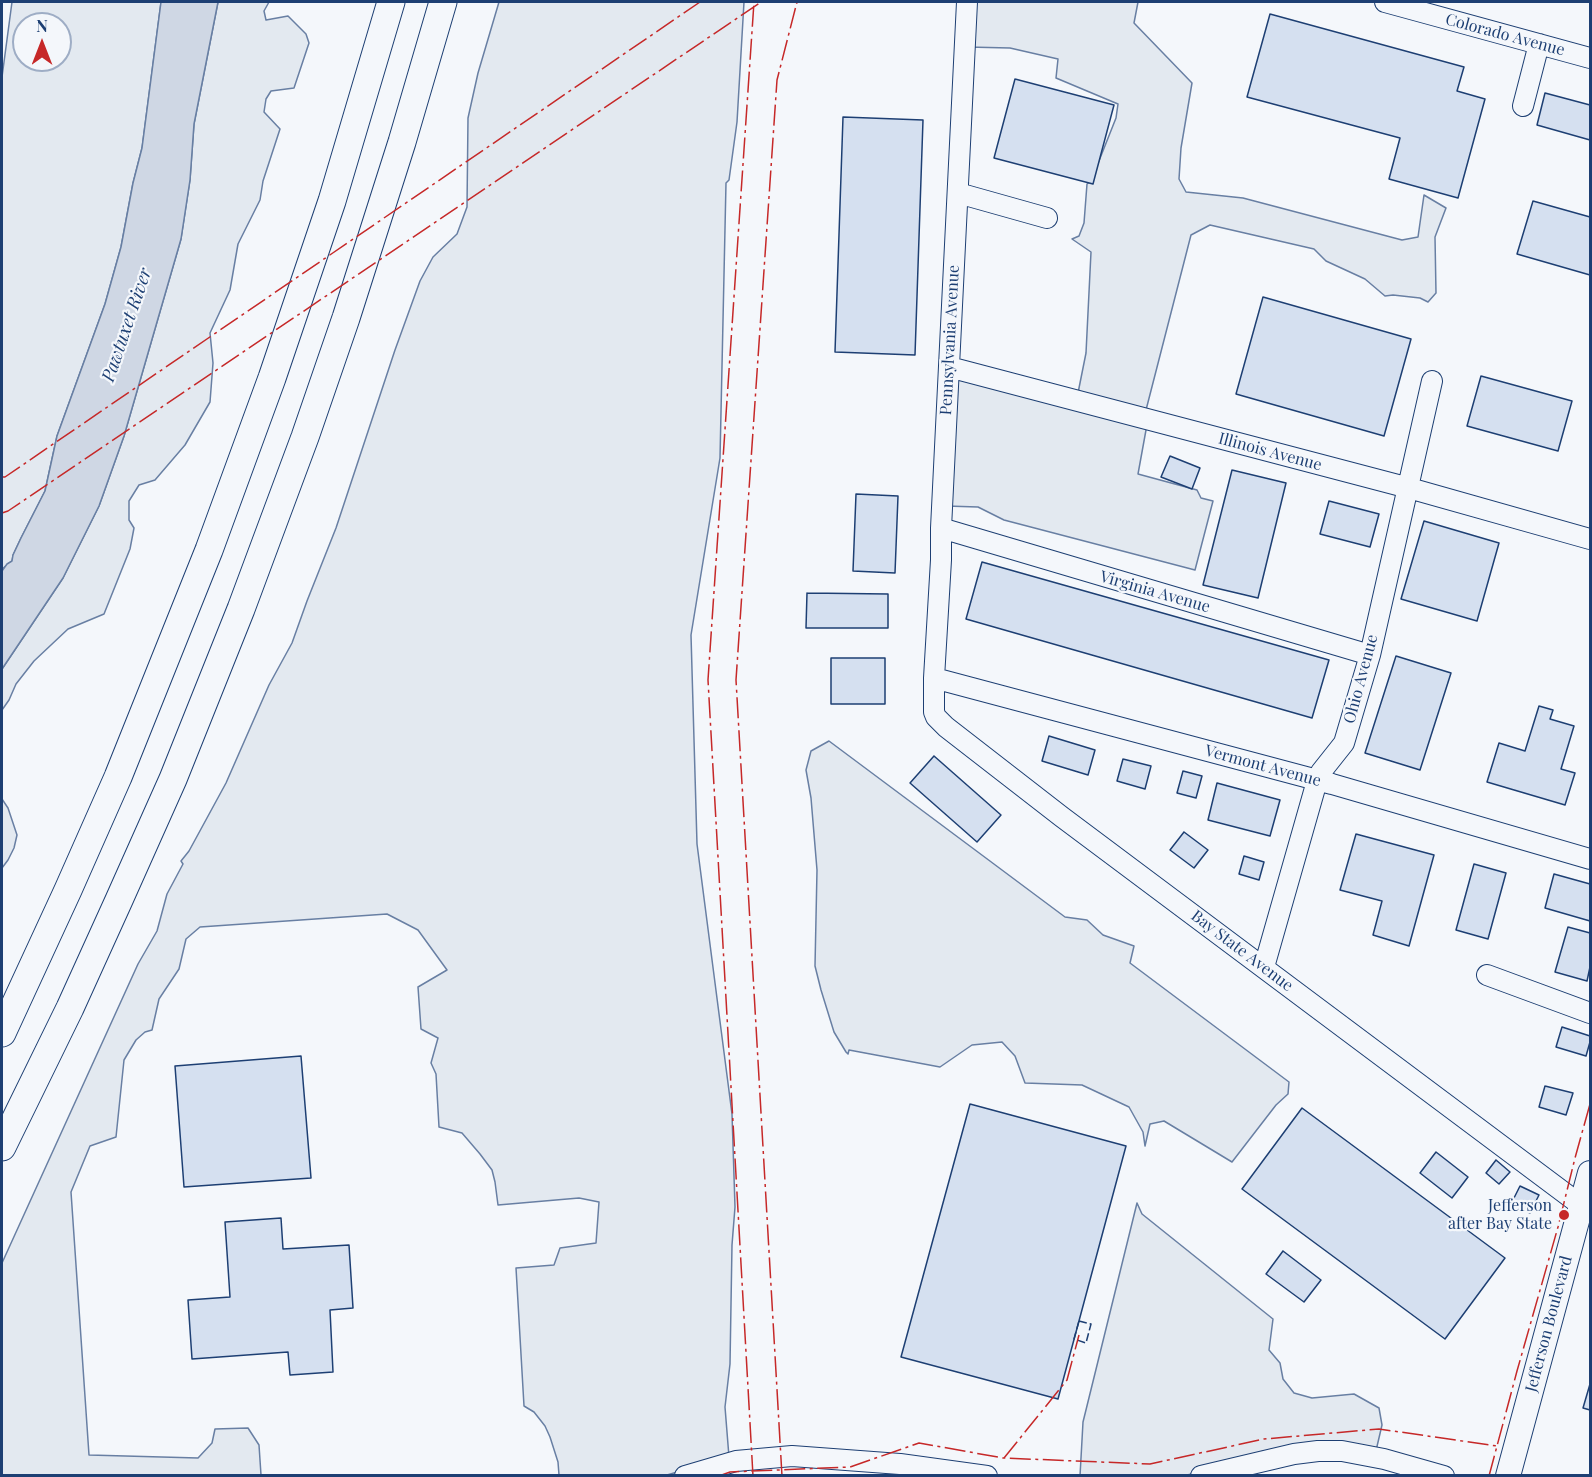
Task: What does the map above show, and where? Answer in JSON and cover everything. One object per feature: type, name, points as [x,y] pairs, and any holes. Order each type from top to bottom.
[{"type":"highway","points":[[2,1033],[118,777],[210,550],[325,221],[391,2]]},
{"type":"highway","points":[[2,1147],[75,997],[143,847],[241,609],[326,381],[440,14],[449,2]]},
{"type":"main road","name":"Jefferson Boulevard","points":[[1508,1476],[1590,1173]]},
{"type":"street","name":"Pennsylvania Avenue","points":[[934,678],[967,2]]},
{"type":"street","name":"Colorado Avenue","points":[[1385,2],[1590,58]]},
{"type":"street","points":[[1523,106],[1539,44]]},
{"type":"street","points":[[958,194],[1047,218]]},
{"type":"street","name":"Illinois Avenue","points":[[949,367],[1590,538]]},
{"type":"street","name":"Ohio Avenue","points":[[1264,967],[1317,781],[1321,772],[1344,743],[1370,655],[1432,381]]},
{"type":"street","name":"Virginia Avenue","points":[[941,528],[1370,655]]},
{"type":"street","name":"Vermont Avenue","points":[[934,678],[1344,788],[1590,859]]},
{"type":"street","name":"Bay State Avenue","points":[[934,678],[934,712],[946,727],[1062,817],[1582,1206]]},
{"type":"street","points":[[1487,975],[1590,1012]]},
{"type":"street","points":[[1201,1476],[1294,1454],[1318,1451],[1374,1457],[1444,1476]]},
{"type":"street","points":[[685,1476],[736,1461],[792,1456],[900,1464],[987,1476]]},
{"type":"shaded area","points":[[12,2],[161,2],[142,148],[121,247],[105,304],[57,436],[45,491],[12,561],[2,569],[2,77]]},
{"type":"shaded area","points":[[218,2],[269,2],[264,11],[266,20],[288,16],[306,34],[309,43],[294,88],[271,91],[266,99],[264,112],[280,129],[263,181],[260,200],[238,244],[230,290],[210,333],[213,363],[210,402],[185,445],[155,480],[139,485],[129,501],[129,520],[134,528],[130,549],[104,614],[68,629],[34,661],[16,684],[2,710],[2,669],[63,578],[99,506],[124,436],[181,239],[190,180],[194,124]]},
{"type":"shaded area","points":[[499,2],[744,2],[737,122],[729,180],[726,183],[720,458],[691,635],[697,844],[732,1114],[735,1207],[730,1364],[725,1407],[729,1457],[667,1475],[559,1475],[558,1462],[545,1426],[534,1412],[524,1406],[516,1268],[554,1265],[560,1248],[596,1243],[599,1202],[579,1198],[498,1205],[492,1170],[480,1154],[462,1133],[439,1127],[436,1074],[431,1063],[438,1038],[421,1029],[418,987],[447,970],[418,930],[387,914],[200,927],[186,939],[179,969],[159,999],[152,1030],[145,1032],[136,1040],[124,1060],[116,1137],[90,1146],[71,1192],[89,1455],[198,1458],[212,1443],[215,1429],[248,1428],[259,1445],[261,1475],[2,1476],[2,1263],[138,964],[157,931],[167,894],[183,864],[181,861],[189,851],[226,783],[269,685],[292,643],[336,528],[420,281],[433,257],[457,234],[467,207],[468,118],[478,73]]},
{"type":"shaded area","points":[[967,2],[1138,2],[1134,23],[1192,83],[1181,148],[1179,179],[1186,192],[1243,198],[1402,240],[1418,237],[1424,195],[1446,208],[1435,237],[1436,293],[1428,302],[1420,298],[1385,296],[1365,279],[1326,261],[1314,249],[1210,225],[1191,235],[1146,410],[1148,419],[1138,474],[1197,490],[1201,498],[1213,501],[1195,570],[1004,520],[978,507],[946,506],[950,370],[1077,398],[1086,353],[1091,252],[1072,239],[1079,236],[1084,223],[1087,184],[1091,181],[1116,118],[1118,104],[1056,78],[1058,59],[1010,48],[967,47]]},
{"type":"shaded area","points":[[829,741],[1065,917],[1087,920],[1103,935],[1134,946],[1130,963],[1289,1082],[1288,1094],[1276,1105],[1232,1162],[1164,1121],[1150,1124],[1145,1146],[1143,1132],[1129,1107],[1082,1085],[1025,1083],[1015,1056],[1002,1042],[972,1045],[940,1067],[849,1050],[848,1054],[846,1052],[834,1032],[815,966],[817,870],[811,798],[806,770],[811,751]]},
{"type":"shaded area","points":[[2,799],[8,808],[17,835],[14,848],[2,868]]},
{"type":"shaded area","points":[[1137,1203],[1142,1214],[1273,1319],[1269,1350],[1280,1363],[1283,1379],[1294,1393],[1312,1398],[1354,1394],[1379,1408],[1382,1425],[1375,1455],[1297,1451],[1187,1475],[1080,1476],[1083,1422]]},
{"type":"water","name":"Pawtuxet River","points":[[161,2],[218,2],[194,124],[190,180],[181,239],[124,436],[99,506],[63,578],[2,669],[2,571],[12,561],[45,491],[57,436],[105,304],[121,247],[142,148]]},
{"type":"building","points":[[1270,14],[1464,67],[1457,91],[1485,99],[1458,198],[1389,179],[1400,138],[1247,97]]},
{"type":"building","points":[[1015,79],[1114,105],[1093,184],[994,158]]},
{"type":"building","points":[[1545,93],[1590,105],[1590,140],[1537,125]]},
{"type":"building","points":[[843,117],[923,120],[915,355],[835,352]]},
{"type":"building","points":[[1533,201],[1590,217],[1590,275],[1517,254]]},
{"type":"building","points":[[1263,297],[1411,339],[1384,436],[1236,394]]},
{"type":"building","points":[[1481,376],[1572,401],[1558,451],[1467,426]]},
{"type":"building","points":[[1170,456],[1200,468],[1192,489],[1161,477]]},
{"type":"building","points":[[1232,470],[1286,483],[1258,598],[1203,585]]},
{"type":"building","points":[[856,494],[898,496],[895,573],[853,571]]},
{"type":"building","points":[[1329,501],[1379,514],[1370,547],[1320,534]]},
{"type":"building","points":[[1424,521],[1499,543],[1477,621],[1401,599]]},
{"type":"building","points":[[982,562],[1329,660],[1312,718],[966,619]]},
{"type":"building","points":[[807,593],[888,594],[888,628],[806,628]]},
{"type":"building","points":[[1396,656],[1451,673],[1420,770],[1365,753]]},
{"type":"building","points":[[831,658],[885,658],[885,704],[831,704]]},
{"type":"building","points":[[1539,706],[1553,710],[1550,719],[1574,726],[1561,769],[1575,773],[1565,805],[1487,782],[1499,743],[1525,751]]},
{"type":"building","points":[[1049,736],[1095,750],[1088,775],[1042,761]]},
{"type":"building","points":[[934,756],[1001,815],[977,842],[910,783]]},
{"type":"building","points":[[1123,759],[1151,766],[1145,789],[1117,781]]},
{"type":"building","points":[[1183,771],[1202,776],[1196,798],[1177,793]]},
{"type":"building","points":[[1217,783],[1280,800],[1270,836],[1208,820]]},
{"type":"building","points":[[1184,832],[1208,850],[1194,868],[1170,850]]},
{"type":"building","points":[[1356,834],[1434,855],[1409,946],[1373,935],[1382,901],[1340,890]]},
{"type":"building","points":[[1244,856],[1264,862],[1259,880],[1239,874]]},
{"type":"building","points":[[1474,864],[1506,873],[1488,939],[1456,930]]},
{"type":"building","points":[[1554,874],[1590,884],[1590,921],[1545,908]]},
{"type":"building","points":[[1568,927],[1590,933],[1590,967],[1587,981],[1555,972]]},
{"type":"building","points":[[1562,1027],[1590,1036],[1586,1056],[1556,1047]]},
{"type":"building","points":[[301,1056],[311,1178],[184,1187],[175,1066]]},
{"type":"building","points":[[1545,1086],[1573,1093],[1566,1115],[1539,1107]]},
{"type":"building","points":[[970,1104],[1126,1146],[1058,1399],[901,1357]]},
{"type":"building","points":[[1302,1108],[1505,1258],[1445,1339],[1242,1189]]},
{"type":"building","points":[[1436,1152],[1468,1177],[1452,1198],[1420,1173]]},
{"type":"building","points":[[1496,1160],[1510,1172],[1499,1184],[1486,1173]]},
{"type":"building","points":[[1520,1186],[1539,1195],[1530,1213],[1511,1204]]},
{"type":"building","points":[[281,1218],[283,1249],[349,1245],[353,1308],[330,1310],[333,1372],[290,1375],[288,1352],[192,1359],[188,1300],[230,1297],[225,1222]]},
{"type":"building","points":[[1283,1251],[1321,1280],[1304,1302],[1266,1274]]},
{"type":"building","points":[[1590,1384],[1590,1410],[1583,1408]]},
{"type":"fence","points":[[1079,1321],[1091,1324],[1086,1343],[1074,1339],[1079,1321]]},
{"type":"power","points":[[2,477],[700,2]]},
{"type":"power","points":[[753,1476],[708,680],[754,2]]},
{"type":"power","points":[[2,513],[761,2]]},
{"type":"power","points":[[782,1476],[736,680],[777,80],[797,2]]},
{"type":"power","points":[[1489,1476],[1590,1104]]},
{"type":"power","points":[[1004,1458],[1067,1380],[1079,1335]]},
{"type":"power","points":[[719,1476],[730,1472],[850,1467],[919,1443],[1003,1458],[1150,1464],[1264,1439],[1379,1429],[1497,1446]]},
{"type":"place","name":"Jefferson after Bay State","points":[[1564,1215]]}]
